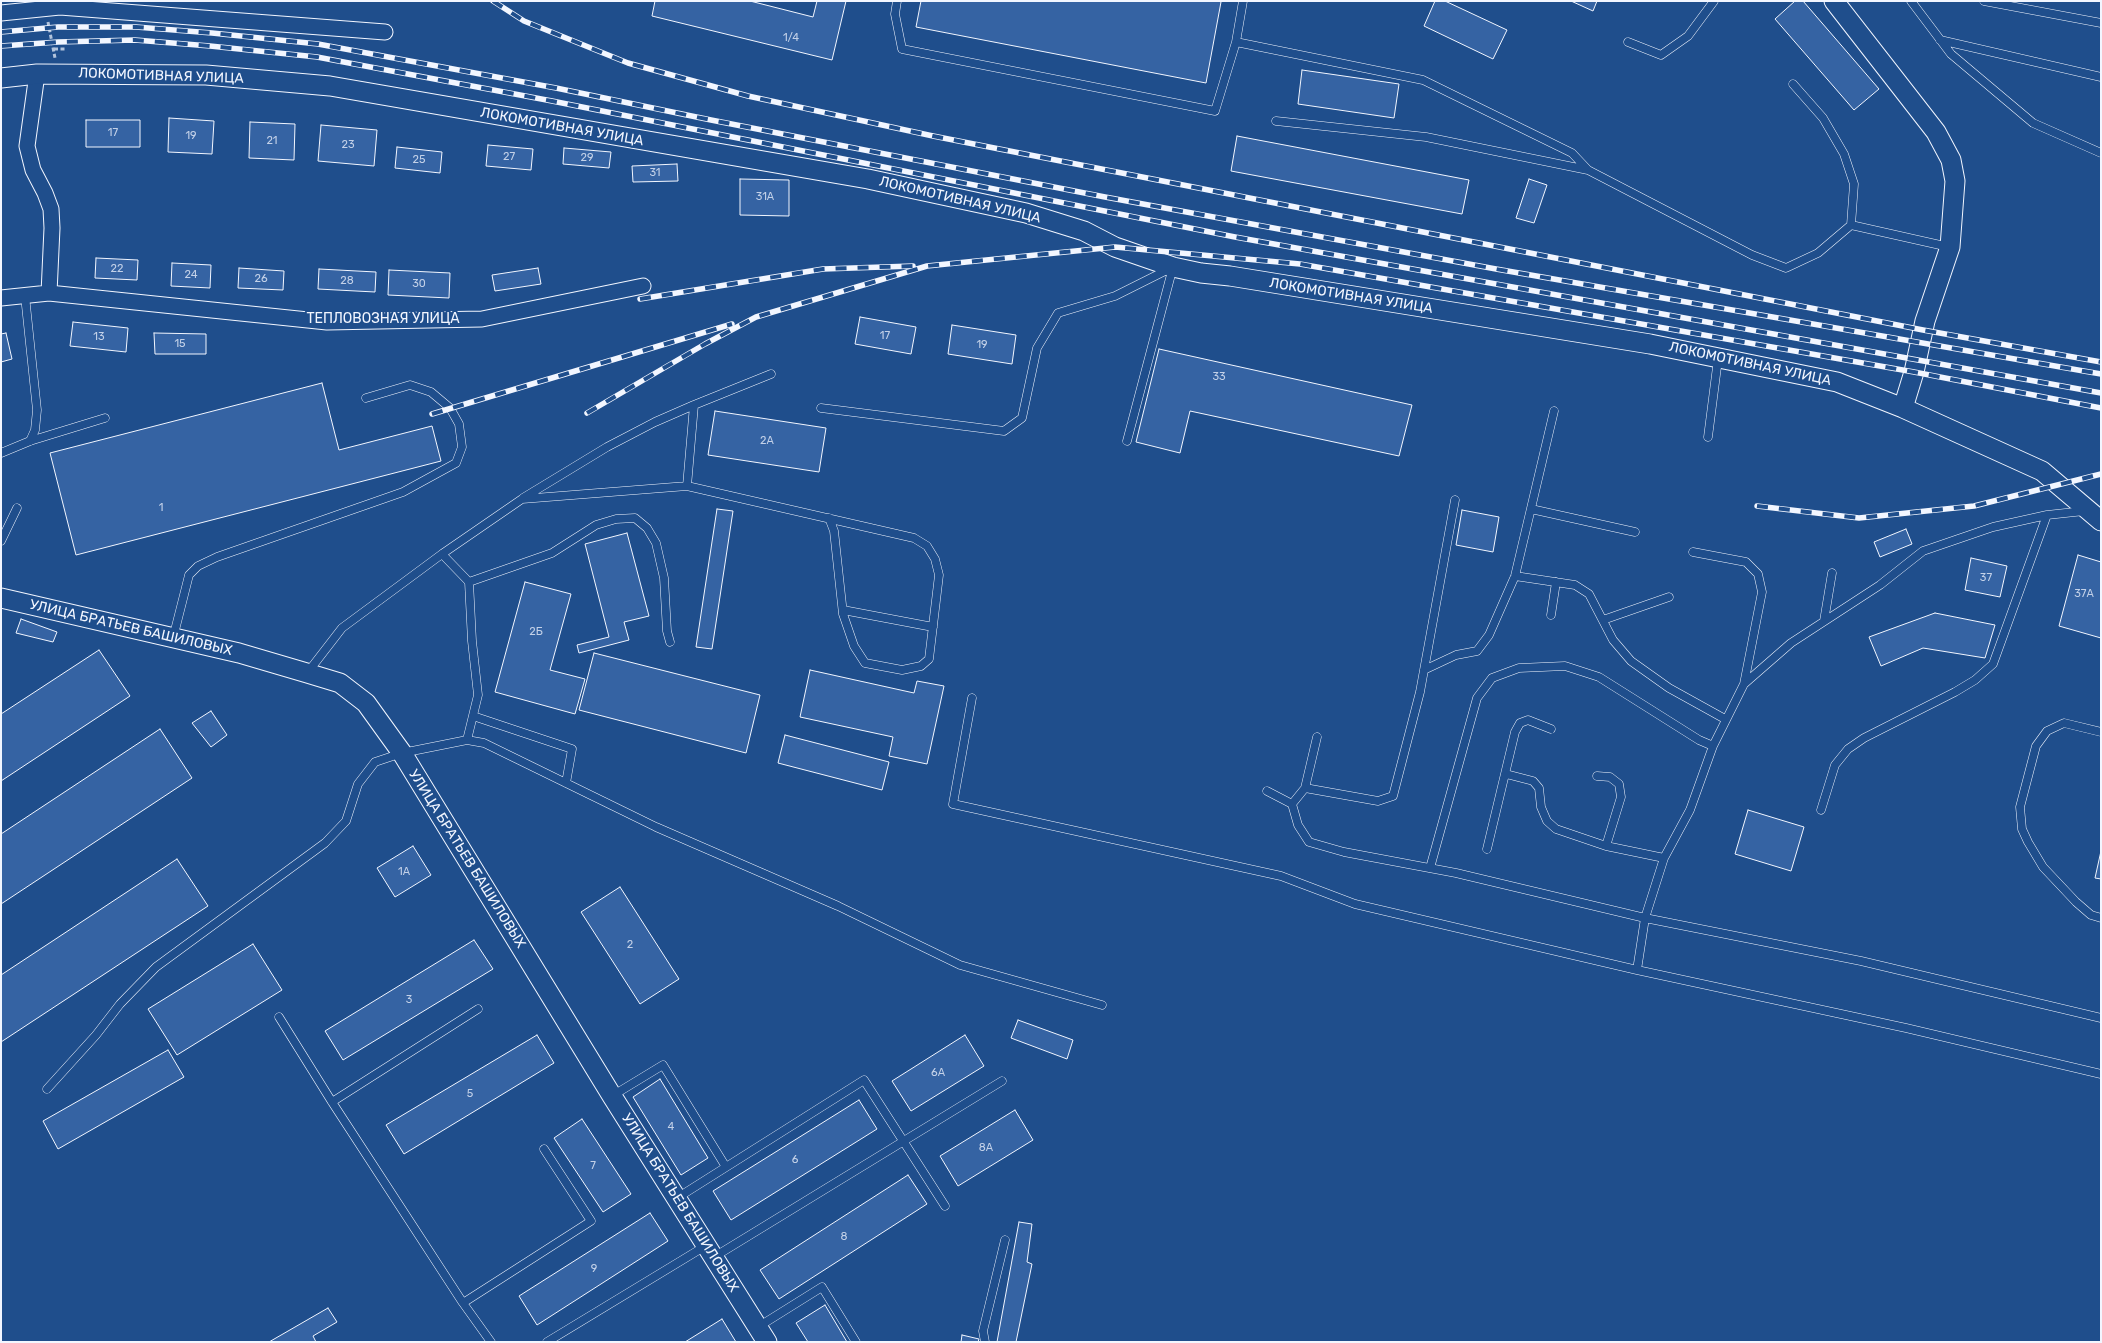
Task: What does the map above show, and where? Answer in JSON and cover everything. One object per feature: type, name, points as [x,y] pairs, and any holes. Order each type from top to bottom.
[{"type":"street","points":[[1834,1],[1918,106],[1936,132],[1951,160],[1956,181],[1950,248],[1924,321],[1917,360],[1903,408]]},
{"type":"street","points":[[1,12],[32,6],[60,7],[197,16],[385,32]]},
{"type":"street","points":[[37,74],[27,146],[32,170],[45,192],[51,209],[49,293]]},
{"type":"street","name":"ЛОКОМОТИВНАЯ УЛИЦА","points":[[1,78],[37,74],[206,75],[340,87],[868,179],[1026,213],[1084,231],[1115,247],[1173,267],[1201,273],[1260,281],[1719,357],[1837,382],[1903,408],[2042,471],[2094,516]]},
{"type":"street","name":"ТЕПЛОВОЗНАЯ УЛИЦА","points":[[1,298],[49,293],[326,322],[482,319],[643,286]]},
{"type":"street","name":"УЛИЦА БРАТЬЕВ БАШИЛОВЫХ","points":[[1,598],[239,653],[340,683],[366,703],[402,753],[612,1096],[763,1335]]},
{"type":"lane","points":[[897,1],[895,14],[902,49],[1215,111],[1236,42],[1243,1]]},
{"type":"lane","points":[[1628,42],[1661,55],[1688,36],[1714,1]]},
{"type":"lane","points":[[1911,1],[1951,54],[2033,123],[2101,153]]},
{"type":"lane","points":[[1989,2],[2101,23]]},
{"type":"lane","points":[[1940,40],[2101,77]]},
{"type":"lane","points":[[1236,42],[1423,80],[1572,154],[1588,170]]},
{"type":"lane","points":[[1276,121],[1426,137],[1588,170],[1752,255],[1786,268],[1818,252],[1851,225],[1854,184],[1844,154],[1823,118],[1793,84]]},
{"type":"lane","points":[[1851,225],[1950,248]]},
{"type":"lane","points":[[821,408],[1004,431],[1022,418],[1037,348],[1058,314],[1115,296],[1173,267]]},
{"type":"lane","points":[[1127,441],[1173,267]]},
{"type":"lane","points":[[25,296],[37,410],[35,430],[30,441]]},
{"type":"lane","points":[[1708,437],[1719,357]]},
{"type":"lane","points":[[308,673],[342,628],[442,554],[522,499],[607,447],[654,422],[770,374]]},
{"type":"lane","points":[[173,638],[187,582],[198,566],[217,557],[403,492],[456,463],[462,447],[459,424],[450,408],[431,392],[410,386],[366,398]]},
{"type":"lane","points":[[687,486],[694,405]]},
{"type":"lane","points":[[1424,670],[1456,655],[1477,650],[1488,635],[1515,576],[1554,411]]},
{"type":"lane","points":[[1,453],[30,441],[106,418]]},
{"type":"lane","points":[[522,499],[687,486],[829,518],[914,538],[927,546],[935,559],[939,575],[929,659],[921,666],[902,670],[866,663],[854,646],[843,610],[834,531],[829,518]]},
{"type":"lane","points":[[1305,788],[1378,801],[1393,796],[1420,692],[1455,500]]},
{"type":"lane","points":[[1,541],[16,508]]},
{"type":"lane","points":[[1530,509],[1635,532]]},
{"type":"lane","points":[[1744,684],[1791,643],[1880,585],[1923,551],[1993,528],[2047,515],[2094,516]]},
{"type":"lane","points":[[1821,810],[1835,766],[1848,748],[1962,688],[1975,680],[1993,664],[2047,515]]},
{"type":"lane","points":[[469,582],[552,553],[596,525],[616,519],[635,518],[647,528],[656,543],[664,578],[667,631],[670,642]]},
{"type":"lane","points":[[1637,970],[1645,918],[1664,858],[1690,810],[1712,746],[1744,684],[1762,592],[1758,574],[1746,562],[1693,552]]},
{"type":"lane","points":[[442,554],[469,582],[472,641],[478,695],[467,740]]},
{"type":"lane","points":[[1824,621],[1832,573]]},
{"type":"lane","points":[[1515,576],[1574,585],[1589,594],[1614,640],[1631,661],[1669,688],[1725,719]]},
{"type":"lane","points":[[1551,615],[1556,582]]},
{"type":"lane","points":[[1603,620],[1669,598]]},
{"type":"lane","points":[[843,610],[933,627]]},
{"type":"lane","points":[[1430,868],[1476,698],[1492,678],[1519,668],[1565,666],[1599,677],[1699,740],[1712,746]]},
{"type":"lane","points":[[972,698],[953,804],[1281,876],[1355,904],[1637,970],[1906,1028],[2101,1074]]},
{"type":"lane","points":[[473,716],[572,749],[566,783]]},
{"type":"lane","points":[[1487,849],[1515,732],[1520,723],[1528,720],[1551,729]]},
{"type":"lane","points":[[2101,732],[2064,723],[2047,731],[2036,746],[2020,807],[2022,829],[2043,867],[2076,902],[2091,915],[2101,918]]},
{"type":"lane","points":[[1292,804],[1305,788],[1317,737]]},
{"type":"lane","points":[[47,1089],[96,1035],[120,1004],[156,967],[325,843],[346,820],[358,784],[375,762],[402,753],[467,740],[484,743],[656,827],[838,906],[960,965],[1102,1005]]},
{"type":"lane","points":[[1506,774],[1533,781],[1539,788],[1541,807],[1547,821],[1556,829],[1606,846],[1664,858]]},
{"type":"lane","points":[[1597,776],[1610,777],[1619,784],[1621,797],[1606,846]]},
{"type":"lane","points":[[1267,791],[1292,804],[1298,825],[1309,842],[1344,852],[1430,868],[1645,918],[1861,961],[2101,1018]]},
{"type":"lane","points":[[332,1102],[478,1009]]},
{"type":"lane","points":[[280,1016],[332,1102],[490,1342]]},
{"type":"lane","points":[[612,1096],[663,1064],[726,1167]]},
{"type":"lane","points":[[677,1198],[864,1080],[945,1206]]},
{"type":"lane","points":[[547,1342],[903,1141],[1002,1081]]},
{"type":"lane","points":[[463,1303],[591,1221],[544,1149]]},
{"type":"lane","points":[[985,1342],[983,1331],[1005,1240]]},
{"type":"lane","points":[[763,1335],[822,1287],[856,1342]]},
{"type":"path","points":[[54,49],[65,49]]},
{"type":"building","points":[[655,1],[750,1],[813,17],[817,1],[846,1],[832,60],[652,16]]},
{"type":"building","points":[[921,1],[1221,2],[1206,83],[916,27]]},
{"type":"building","points":[[1435,1],[1445,1],[1507,30],[1493,59],[1424,26]]},
{"type":"building","points":[[1571,1],[1597,1],[1593,11]]},
{"type":"building","points":[[1795,1],[1803,1],[1879,89],[1854,110],[1775,19]]},
{"type":"building","points":[[1302,70],[1399,84],[1394,118],[1298,104]]},
{"type":"building","points":[[169,118],[214,121],[212,154],[168,152]]},
{"type":"building","points":[[86,120],[140,120],[140,147],[86,147]]},
{"type":"building","points":[[250,122],[295,124],[294,160],[249,158]]},
{"type":"building","points":[[321,125],[377,130],[374,166],[318,161]]},
{"type":"building","points":[[1237,136],[1469,180],[1462,214],[1231,171]]},
{"type":"building","points":[[488,145],[533,149],[531,170],[486,166]]},
{"type":"building","points":[[397,147],[442,152],[440,173],[395,168]]},
{"type":"building","points":[[564,148],[611,152],[609,168],[563,164]]},
{"type":"building","points":[[677,164],[678,181],[633,182],[632,166]]},
{"type":"building","points":[[740,179],[789,180],[789,216],[740,215]]},
{"type":"building","points":[[1529,179],[1547,185],[1534,223],[1516,218]]},
{"type":"building","points":[[96,258],[138,260],[137,280],[95,278]]},
{"type":"building","points":[[172,263],[211,265],[210,288],[171,286]]},
{"type":"building","points":[[239,268],[284,271],[283,290],[238,288]]},
{"type":"building","points":[[538,268],[541,284],[495,291],[492,275]]},
{"type":"building","points":[[319,269],[376,272],[375,292],[318,289]]},
{"type":"building","points":[[389,270],[450,273],[449,298],[388,295]]},
{"type":"building","points":[[860,317],[916,327],[911,354],[855,344]]},
{"type":"building","points":[[73,322],[128,328],[126,352],[70,346]]},
{"type":"building","points":[[952,325],[1016,335],[1012,364],[948,354]]},
{"type":"building","points":[[6,333],[12,359],[1,362],[1,334]]},
{"type":"building","points":[[154,333],[206,334],[206,354],[155,354]]},
{"type":"building","points":[[1159,349],[1412,405],[1399,456],[1190,411],[1180,453],[1136,442]]},
{"type":"building","points":[[322,383],[339,450],[432,426],[441,461],[76,555],[50,453]]},
{"type":"building","points":[[715,411],[826,428],[819,472],[708,455]]},
{"type":"building","points":[[717,509],[733,511],[712,649],[696,647]]},
{"type":"building","points":[[1462,510],[1499,517],[1493,552],[1456,545]]},
{"type":"building","points":[[1906,529],[1912,544],[1880,557],[1874,542]]},
{"type":"building","points":[[627,533],[649,616],[624,622],[629,640],[579,653],[577,645],[609,637],[585,544]]},
{"type":"building","points":[[2078,555],[2101,562],[2101,638],[2059,626]]},
{"type":"building","points":[[1971,558],[2007,566],[2000,597],[1965,590]]},
{"type":"building","points":[[525,582],[571,594],[550,670],[585,679],[575,714],[495,692]]},
{"type":"building","points":[[1935,613],[1995,625],[1985,658],[1923,648],[1881,666],[1869,637]]},
{"type":"building","points":[[21,619],[57,632],[53,642],[16,633]]},
{"type":"building","points":[[99,650],[130,696],[1,781],[1,714]]},
{"type":"building","points":[[594,653],[760,695],[746,753],[579,710]]},
{"type":"building","points":[[810,670],[914,693],[917,681],[944,686],[927,764],[889,756],[893,737],[800,717]]},
{"type":"building","points":[[211,711],[227,735],[211,747],[192,723]]},
{"type":"building","points":[[160,729],[192,778],[1,904],[1,834]]},
{"type":"building","points":[[785,735],[889,762],[882,790],[778,763]]},
{"type":"building","points":[[1748,810],[1804,827],[1791,871],[1735,854]]},
{"type":"building","points":[[413,846],[431,875],[395,897],[377,868]]},
{"type":"building","points":[[2101,851],[2101,879],[2095,878]]},
{"type":"building","points":[[177,859],[208,906],[1,1042],[1,975]]},
{"type":"building","points":[[620,887],[679,979],[640,1004],[581,912]]},
{"type":"building","points":[[474,940],[493,969],[343,1060],[325,1031]]},
{"type":"building","points":[[253,944],[282,990],[177,1055],[148,1009]]},
{"type":"building","points":[[1018,1020],[1073,1040],[1067,1059],[1011,1038]]},
{"type":"building","points":[[537,1035],[554,1063],[404,1154],[386,1125]]},
{"type":"building","points":[[965,1035],[984,1066],[911,1111],[892,1081]]},
{"type":"building","points":[[168,1050],[184,1077],[58,1149],[43,1121]]},
{"type":"building","points":[[660,1079],[708,1158],[681,1175],[633,1097]]},
{"type":"building","points":[[859,1100],[877,1129],[731,1220],[713,1191]]},
{"type":"building","points":[[1015,1110],[1033,1140],[958,1186],[940,1156]]},
{"type":"building","points":[[582,1119],[631,1194],[603,1212],[554,1138]]},
{"type":"building","points":[[908,1175],[927,1204],[779,1299],[760,1270]]},
{"type":"building","points":[[650,1213],[668,1241],[537,1325],[519,1296]]},
{"type":"building","points":[[1019,1222],[1032,1224],[1027,1262],[1032,1264],[1016,1342],[997,1342]]},
{"type":"building","points":[[825,1305],[847,1342],[808,1342],[796,1323]]},
{"type":"building","points":[[328,1308],[337,1322],[313,1336],[316,1342],[269,1342]]},
{"type":"building","points":[[722,1319],[736,1342],[685,1342]]},
{"type":"building","points":[[962,1335],[979,1339],[978,1342],[961,1342]]},
{"type":"railway","points":[[493,1],[524,21],[628,63],[748,96],[933,136],[1923,330],[2101,362]]},
{"type":"railway","points":[[1,32],[58,27],[136,27],[318,44],[556,88],[1105,197],[1496,269],[2101,374]]},
{"type":"railway","points":[[1,46],[135,40],[317,57],[552,101],[1235,237],[2101,393]]},
{"type":"railway","points":[[587,413],[705,344],[756,317],[927,266],[1115,247],[1300,264],[1914,372],[2101,408]]},
{"type":"railway","points":[[640,299],[823,269],[913,266]]},
{"type":"railway","points":[[432,414],[732,324]]},
{"type":"railway","points":[[1757,506],[1859,518],[1974,506],[2101,474]]},
{"type":"fence","points":[[2101,491],[2101,497]]}]
